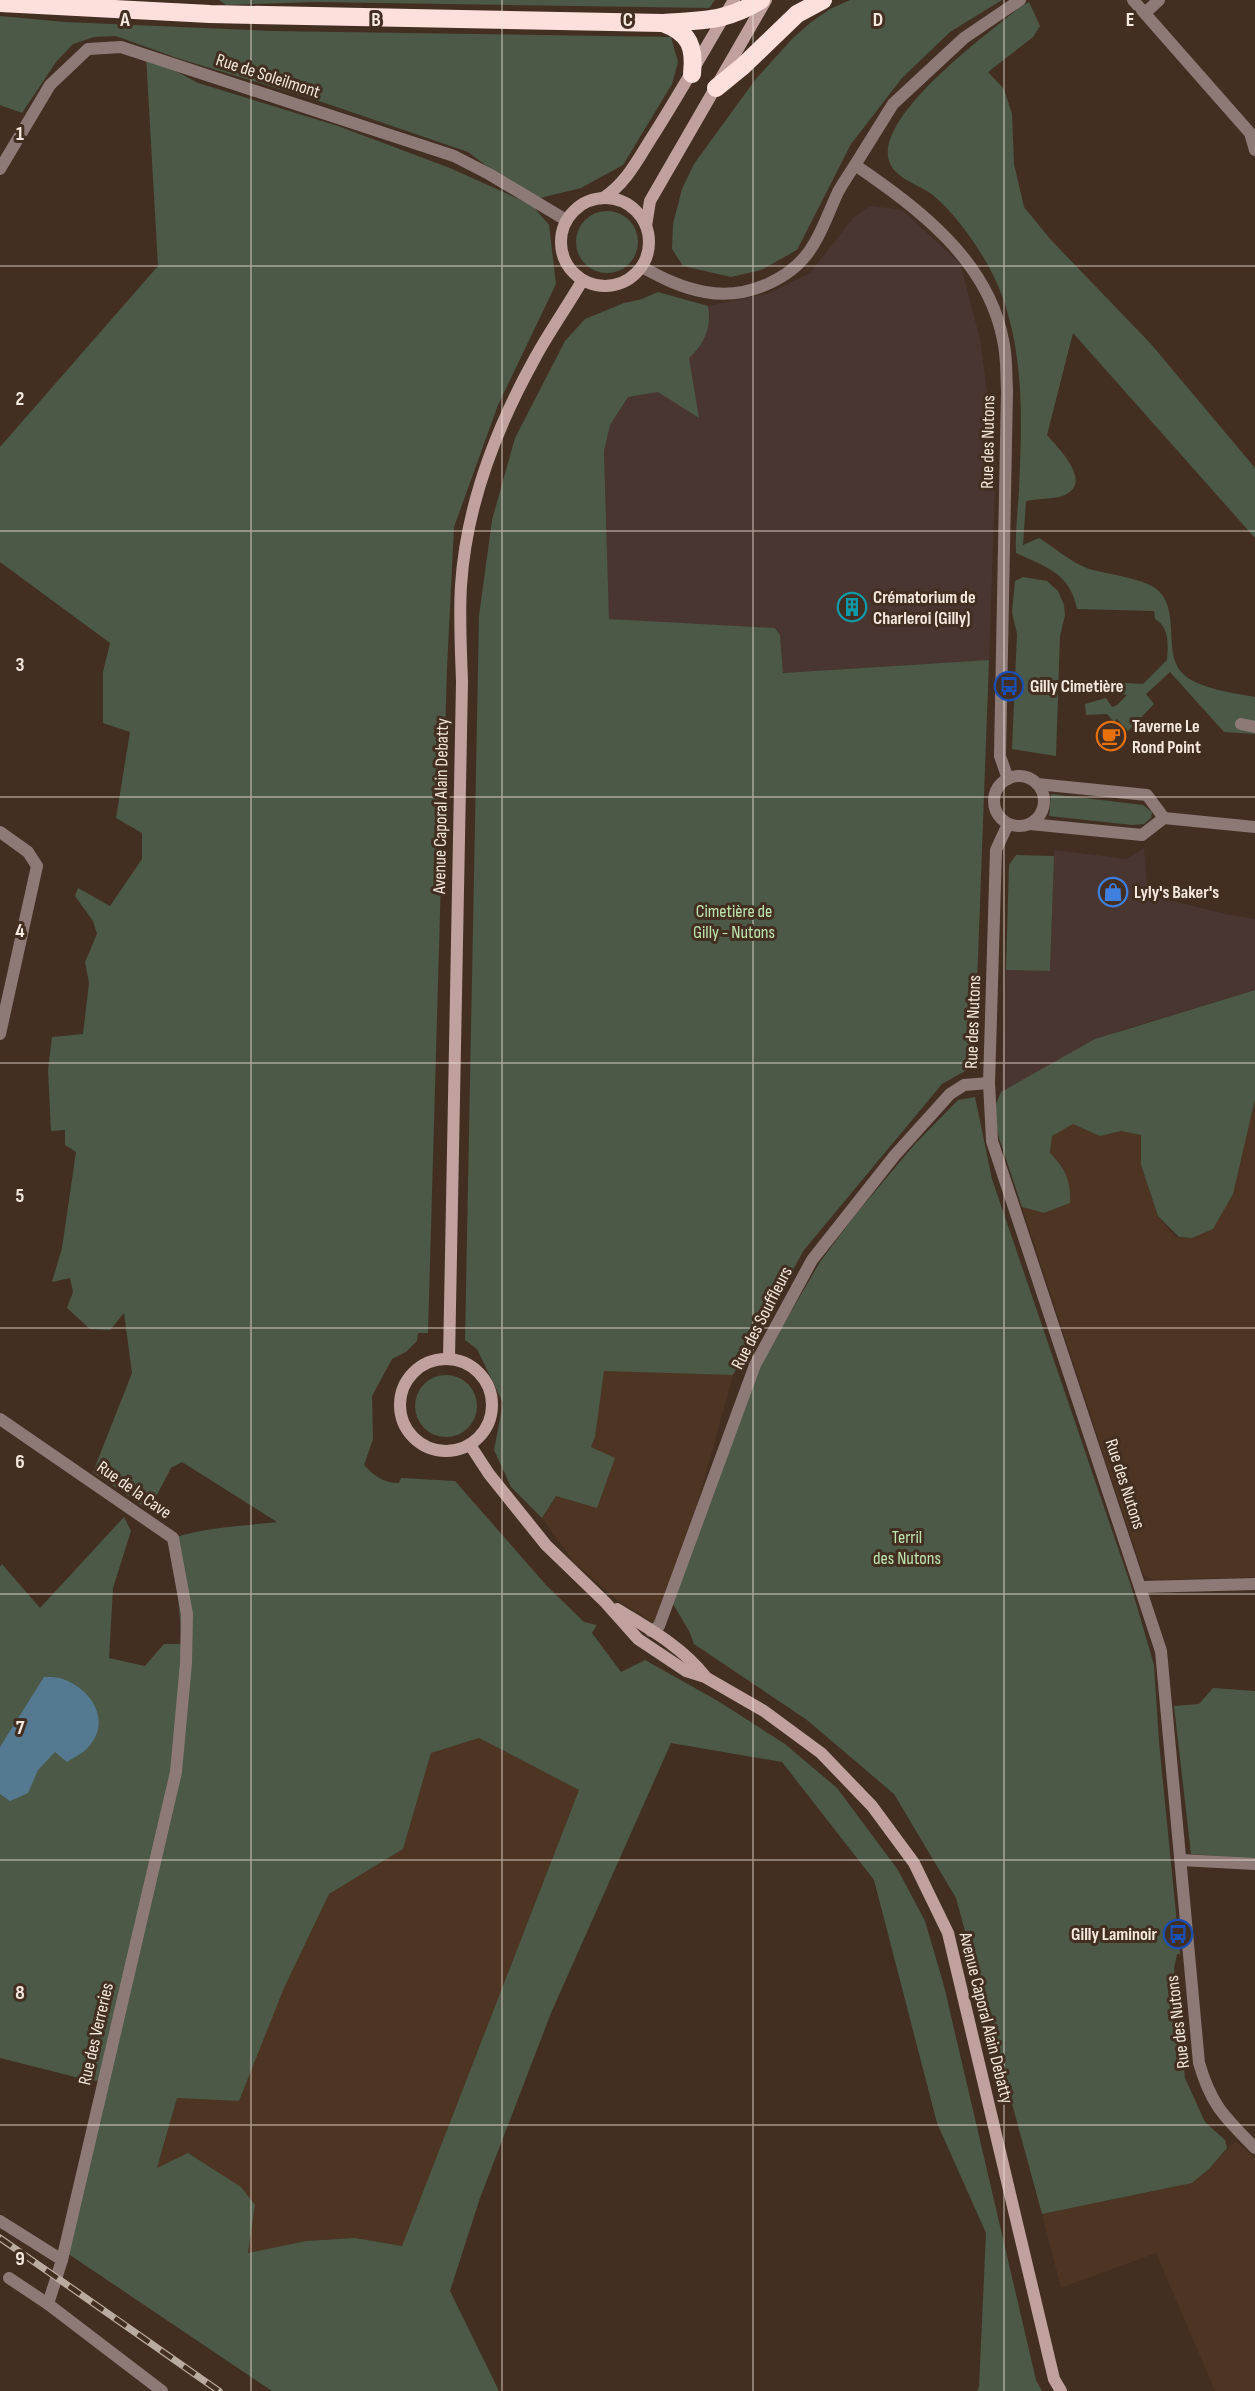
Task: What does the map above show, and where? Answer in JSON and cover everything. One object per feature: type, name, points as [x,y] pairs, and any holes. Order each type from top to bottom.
[{"type":"highway","points":[[0,3],[210,14],[663,23],[723,19],[761,0]]},
{"type":"highway","points":[[716,88],[797,14],[823,0]]},
{"type":"highway","points":[[663,23],[678,28],[689,41],[694,57],[692,74]]},
{"type":"main road","points":[[734,0],[692,74],[629,173],[613,192],[603,198],[582,204],[566,220],[561,236],[562,254],[569,269],[582,281],[595,286],[608,287],[621,284],[633,277],[642,267],[648,254],[649,240],[646,226],[650,201],[766,0]]},
{"type":"main road","points":[[603,198],[621,201],[636,211],[646,226]]},
{"type":"main road","name":"Avenue Caporal Alain Debatty","points":[[449,1359],[462,681],[461,585],[472,513],[486,465],[511,405],[535,358],[582,281]]},
{"type":"main road","points":[[449,1359],[464,1362],[486,1381],[491,1394],[492,1409],[489,1423],[482,1435],[470,1445],[456,1451],[433,1449],[425,1447],[412,1437],[404,1424],[400,1408],[402,1392],[408,1378],[420,1367],[434,1360],[449,1359]]},
{"type":"main road","points":[[470,1445],[489,1474],[546,1545],[605,1602],[638,1639],[686,1671],[705,1677]]},
{"type":"main road","points":[[605,1602],[672,1644],[692,1660],[705,1677]]},
{"type":"main road","name":"Avenue Caporal Alain Debatty","points":[[705,1677],[764,1711],[820,1753],[872,1806],[914,1863],[948,1933],[1054,2379],[1061,2391]]},
{"type":"street","points":[[642,267],[673,284],[706,293],[737,293],[763,286],[790,272],[814,244],[839,190],[893,104],[964,38],[1020,0]]},
{"type":"street","points":[[1133,0],[1253,134],[1255,150]]},
{"type":"street","points":[[1144,13],[1159,0]]},
{"type":"street","name":"Rue de Soleilmont","points":[[0,169],[50,85],[88,50],[121,47],[454,156],[566,220]]},
{"type":"street","name":"Rue des Nutons","points":[[855,165],[900,196],[957,249],[986,289],[1004,339],[1007,390],[1000,756],[1008,779]]},
{"type":"street","points":[[1240,724],[1255,727]]},
{"type":"street","points":[[1030,824],[1037,819],[1043,809],[1042,792],[1031,779],[1022,776],[1008,779],[997,789],[994,801],[995,810],[1008,824],[1142,835],[1164,818],[1255,827]]},
{"type":"street","points":[[1037,784],[1147,795],[1164,818]]},
{"type":"street","name":"Rue des Nutons","points":[[1008,824],[996,850],[989,1083],[992,1141],[1161,1651],[1199,2063],[1208,2090],[1219,2110],[1255,2148]]},
{"type":"street","points":[[0,832],[28,852],[37,866],[0,1034]]},
{"type":"street","name":"Rue des Souffleurs","points":[[651,1631],[659,1626],[755,1365],[812,1260],[895,1155],[950,1094],[964,1085],[989,1083]]},
{"type":"street","name":"Rue de la Cave","points":[[0,1419],[173,1538],[187,1614],[186,1663],[176,1772]]},
{"type":"street","points":[[1141,1587],[1255,1584]]},
{"type":"street","name":"Rue des Verreries","points":[[48,2304],[62,2260],[176,1772]]},
{"type":"street","points":[[1181,1860],[1255,1864]]},
{"type":"street","points":[[0,2221],[62,2260]]},
{"type":"street","points":[[9,2278],[48,2304],[162,2391]]},
{"type":"shaded area","points":[[870,206],[902,210],[960,263],[980,339],[996,460],[989,660],[783,673],[780,635],[775,628],[609,620],[604,451],[610,425],[628,397],[659,392],[699,418],[689,358],[710,318],[708,306],[770,293],[810,273],[853,218]]},
{"type":"shaded area","points":[[1144,848],[1148,895],[1255,919],[1255,990],[1118,1031],[1001,1092],[1006,970],[1050,971],[1054,850],[1127,859]]},
{"type":"shaded area","points":[[1255,1099],[1255,1577],[1154,1580],[1144,1576],[1022,1207],[1044,1213],[1062,1165],[1050,1153],[1052,1136],[1073,1123],[1100,1136],[1121,1131],[1141,1135],[1141,1165],[1158,1216],[1175,1237],[1192,1238]]},
{"type":"shaded area","points":[[603,1370],[733,1375],[680,1568],[659,1626],[617,1600],[573,1561],[542,1518],[556,1496],[598,1508],[591,1447],[595,1437]]},
{"type":"shaded area","points":[[479,1738],[579,1790],[402,2247],[355,2238],[306,2241],[248,2253],[255,2205],[157,2169],[177,2098],[284,1988],[329,1893],[403,1849],[431,1753]]},
{"type":"shaded area","points":[[1235,2141],[1255,2158],[1255,2391],[1215,2391],[1156,2253],[1061,2288],[1042,2214],[1192,2183],[1209,2169]]},
{"type":"green space","points":[[219,0],[715,0],[709,8],[317,2],[226,5]]},
{"type":"green space","points":[[850,0],[1002,0],[950,32],[902,78],[851,144],[797,250],[761,270],[731,277],[683,266],[672,249],[673,224],[682,189],[694,164],[755,80],[792,39],[830,9]]},
{"type":"green space","points":[[1029,2],[1040,26],[1033,37],[988,72],[1004,89],[1012,114],[1014,164],[1024,207],[1051,240],[1151,344],[1255,468],[1255,538],[1073,333],[1047,435],[1067,458],[1075,477],[1075,485],[1070,492],[1059,497],[1026,501],[1023,545],[1039,538],[1089,569],[1133,579],[1155,588],[1163,596],[1168,606],[1173,654],[1182,673],[1207,687],[1255,697],[1255,734],[1224,732],[1170,672],[1146,694],[1154,704],[1128,731],[1117,719],[1114,722],[1107,714],[1086,715],[1085,704],[1106,698],[1112,707],[1127,695],[1077,687],[1075,680],[1143,684],[1167,660],[1166,632],[1155,619],[1154,611],[1077,609],[1074,597],[1063,579],[1047,567],[1016,553],[1021,413],[1018,362],[1007,312],[994,276],[960,223],[940,201],[904,179],[890,163],[888,156],[891,137],[902,117],[919,96],[962,54]]},
{"type":"green space","points":[[0,16],[65,22],[272,31],[671,37],[678,62],[672,84],[623,165],[581,188],[532,200],[468,152],[322,102],[177,58],[116,36],[94,37],[73,44],[56,62],[22,113],[0,105]]},
{"type":"green space","points":[[146,55],[198,83],[338,126],[450,168],[532,205],[549,225],[556,284],[498,405],[454,527],[447,668],[428,1333],[418,1333],[417,1341],[406,1352],[392,1359],[372,1396],[373,1439],[364,1465],[380,1478],[394,1483],[399,1483],[401,1478],[455,1481],[546,1585],[584,1622],[597,1625],[592,1633],[621,1672],[645,1660],[718,1701],[785,1744],[837,1788],[898,1870],[925,1921],[944,1986],[1036,2380],[1042,2391],[977,2391],[986,2233],[937,2123],[874,1880],[782,1762],[671,1743],[551,2013],[480,2198],[450,2291],[499,2391],[272,2391],[64,2251],[103,2080],[91,2081],[0,2058],[0,1567],[2,1564],[40,1608],[124,1517],[131,1531],[113,1588],[109,1658],[145,1666],[164,1644],[182,1644],[173,1538],[212,1529],[277,1522],[182,1462],[171,1468],[149,1510],[93,1472],[132,1373],[124,1313],[110,1330],[90,1329],[67,1308],[73,1292],[70,1278],[52,1282],[62,1248],[76,1152],[65,1145],[65,1130],[51,1131],[48,1070],[52,1037],[83,1034],[89,983],[85,962],[97,934],[93,921],[75,896],[78,888],[110,906],[142,859],[142,833],[116,818],[130,732],[103,723],[103,672],[110,643],[0,562],[0,447],[158,266]],"holes":[[[479,1738],[579,1790],[402,2246],[355,2238],[306,2241],[248,2253],[255,2205],[241,2187],[188,2153],[157,2168],[177,2098],[239,2101],[284,1988],[329,1894],[403,1849],[431,1753]]]},
{"type":"green space","points":[[601,211],[613,211],[629,220],[636,230],[638,242],[636,254],[629,264],[613,273],[601,273],[590,268],[581,259],[576,248],[576,236],[581,225],[590,216]]},
{"type":"green space","name":"Cimetière de Gilly - Nutons","points":[[658,292],[708,306],[709,321],[706,335],[689,358],[699,418],[658,392],[628,397],[610,425],[604,451],[609,619],[775,628],[780,635],[783,673],[989,660],[974,1066],[942,1084],[804,1250],[733,1375],[604,1371],[595,1437],[591,1447],[615,1458],[597,1508],[556,1496],[542,1518],[511,1487],[494,1450],[503,1403],[477,1349],[465,1340],[479,616],[492,520],[515,438],[565,341],[585,319]]},
{"type":"green space","points":[[1023,577],[1047,581],[1058,591],[1064,605],[1065,615],[1060,636],[1056,756],[1012,749],[1017,634],[1012,612],[1015,581]]},
{"type":"green space","points":[[1051,794],[1143,805],[1152,812],[1151,818],[1144,824],[1132,825],[1049,816]]},
{"type":"green space","points":[[1016,855],[1054,856],[1050,971],[1006,970],[1009,865]]},
{"type":"green space","points":[[1255,990],[1255,1099],[1233,1194],[1213,1229],[1192,1238],[1179,1237],[1158,1216],[1141,1165],[1141,1135],[1121,1131],[1100,1136],[1073,1124],[1052,1136],[1050,1153],[1060,1164],[1066,1176],[1070,1188],[1070,1203],[1044,1213],[1022,1207],[999,1138],[993,1111],[1001,1092],[1095,1039]]},
{"type":"green space","name":"Terril des Nutons","points":[[975,1097],[992,1179],[1131,1586],[1154,1665],[1159,1742],[1180,1954],[1177,1954],[1174,1968],[1185,2078],[1205,2122],[1225,2140],[1227,2148],[1209,2169],[1192,2183],[1042,2214],[956,1898],[894,1794],[807,1720],[694,1644],[673,1604],[760,1365],[820,1262],[856,1214],[914,1145],[958,1100]]},
{"type":"green space","points":[[440,1375],[452,1375],[468,1384],[475,1394],[477,1406],[475,1418],[468,1428],[452,1437],[440,1437],[429,1432],[420,1423],[415,1412],[415,1400],[420,1389],[429,1380]]},
{"type":"green space","points":[[1213,1688],[1255,1691],[1255,1859],[1191,1854],[1174,1706],[1199,1704]]},
{"type":"water","points":[[44,1677],[63,1679],[82,1690],[95,1706],[99,1726],[96,1735],[85,1750],[67,1762],[55,1752],[38,1770],[28,1793],[10,1801],[0,1794],[0,1747]]},
{"type":"railway","points":[[0,2238],[219,2391]]},
{"type":"place","name":"Crématorium de Charleroi (Gilly)","points":[[852,607]]},
{"type":"place","name":"Gilly Cimetière","points":[[1009,686]]},
{"type":"place","name":"Taverne Le Rond Point","points":[[1111,736]]},
{"type":"place","name":"Lyly's Baker's","points":[[1113,892]]},
{"type":"place","name":"Gilly Laminoir","points":[[1178,1934]]}]
